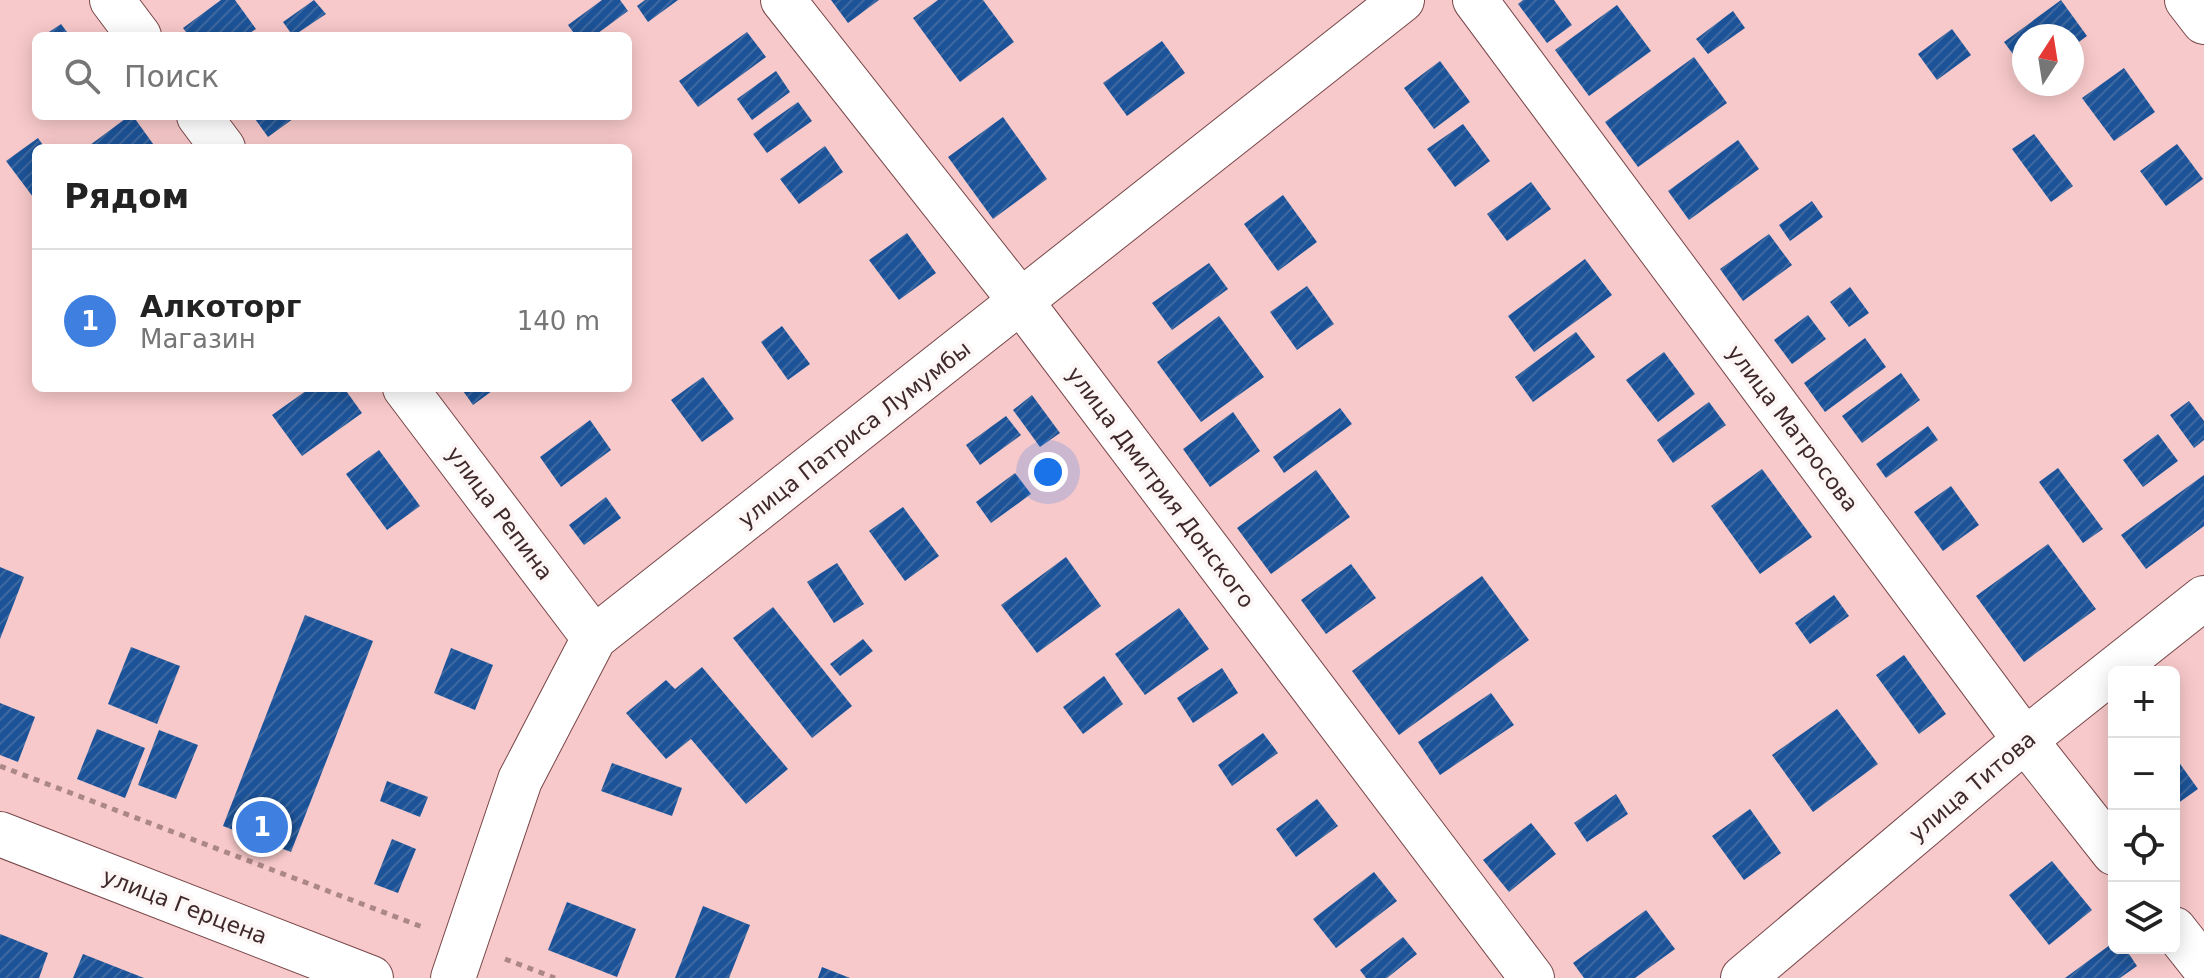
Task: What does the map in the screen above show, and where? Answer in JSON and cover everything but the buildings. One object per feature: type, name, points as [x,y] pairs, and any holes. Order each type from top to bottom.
[{"type":"street","points":[[112,0],[136,32]]},
{"type":"street","name":"улица Дмитрия Донского","points":[[783,0],[1022,303],[1532,978]]},
{"type":"street","name":"улица Патриса Лумумбы","points":[[459,961],[520,780],[594,638],[1402,0]]},
{"type":"street","name":"улица Матросова","points":[[1475,0],[2025,740],[2108,845]]},
{"type":"street","points":[[2187,0],[2204,22]]},
{"type":"street","points":[[202,120],[220,144]]},
{"type":"street","name":"улица Репина","points":[[408,392],[594,638]]},
{"type":"street","name":"улица Титова","points":[[1743,978],[2025,740],[2204,598]]},
{"type":"street","name":"улица Герцена","points":[[0,834],[371,978]]},
{"type":"street","points":[[2180,937],[2204,967]]},
{"type":"path","points":[[0,766],[459,961],[555,978]]},
{"type":"place","name":"Алкоторг","points":[[262,827]]}]
